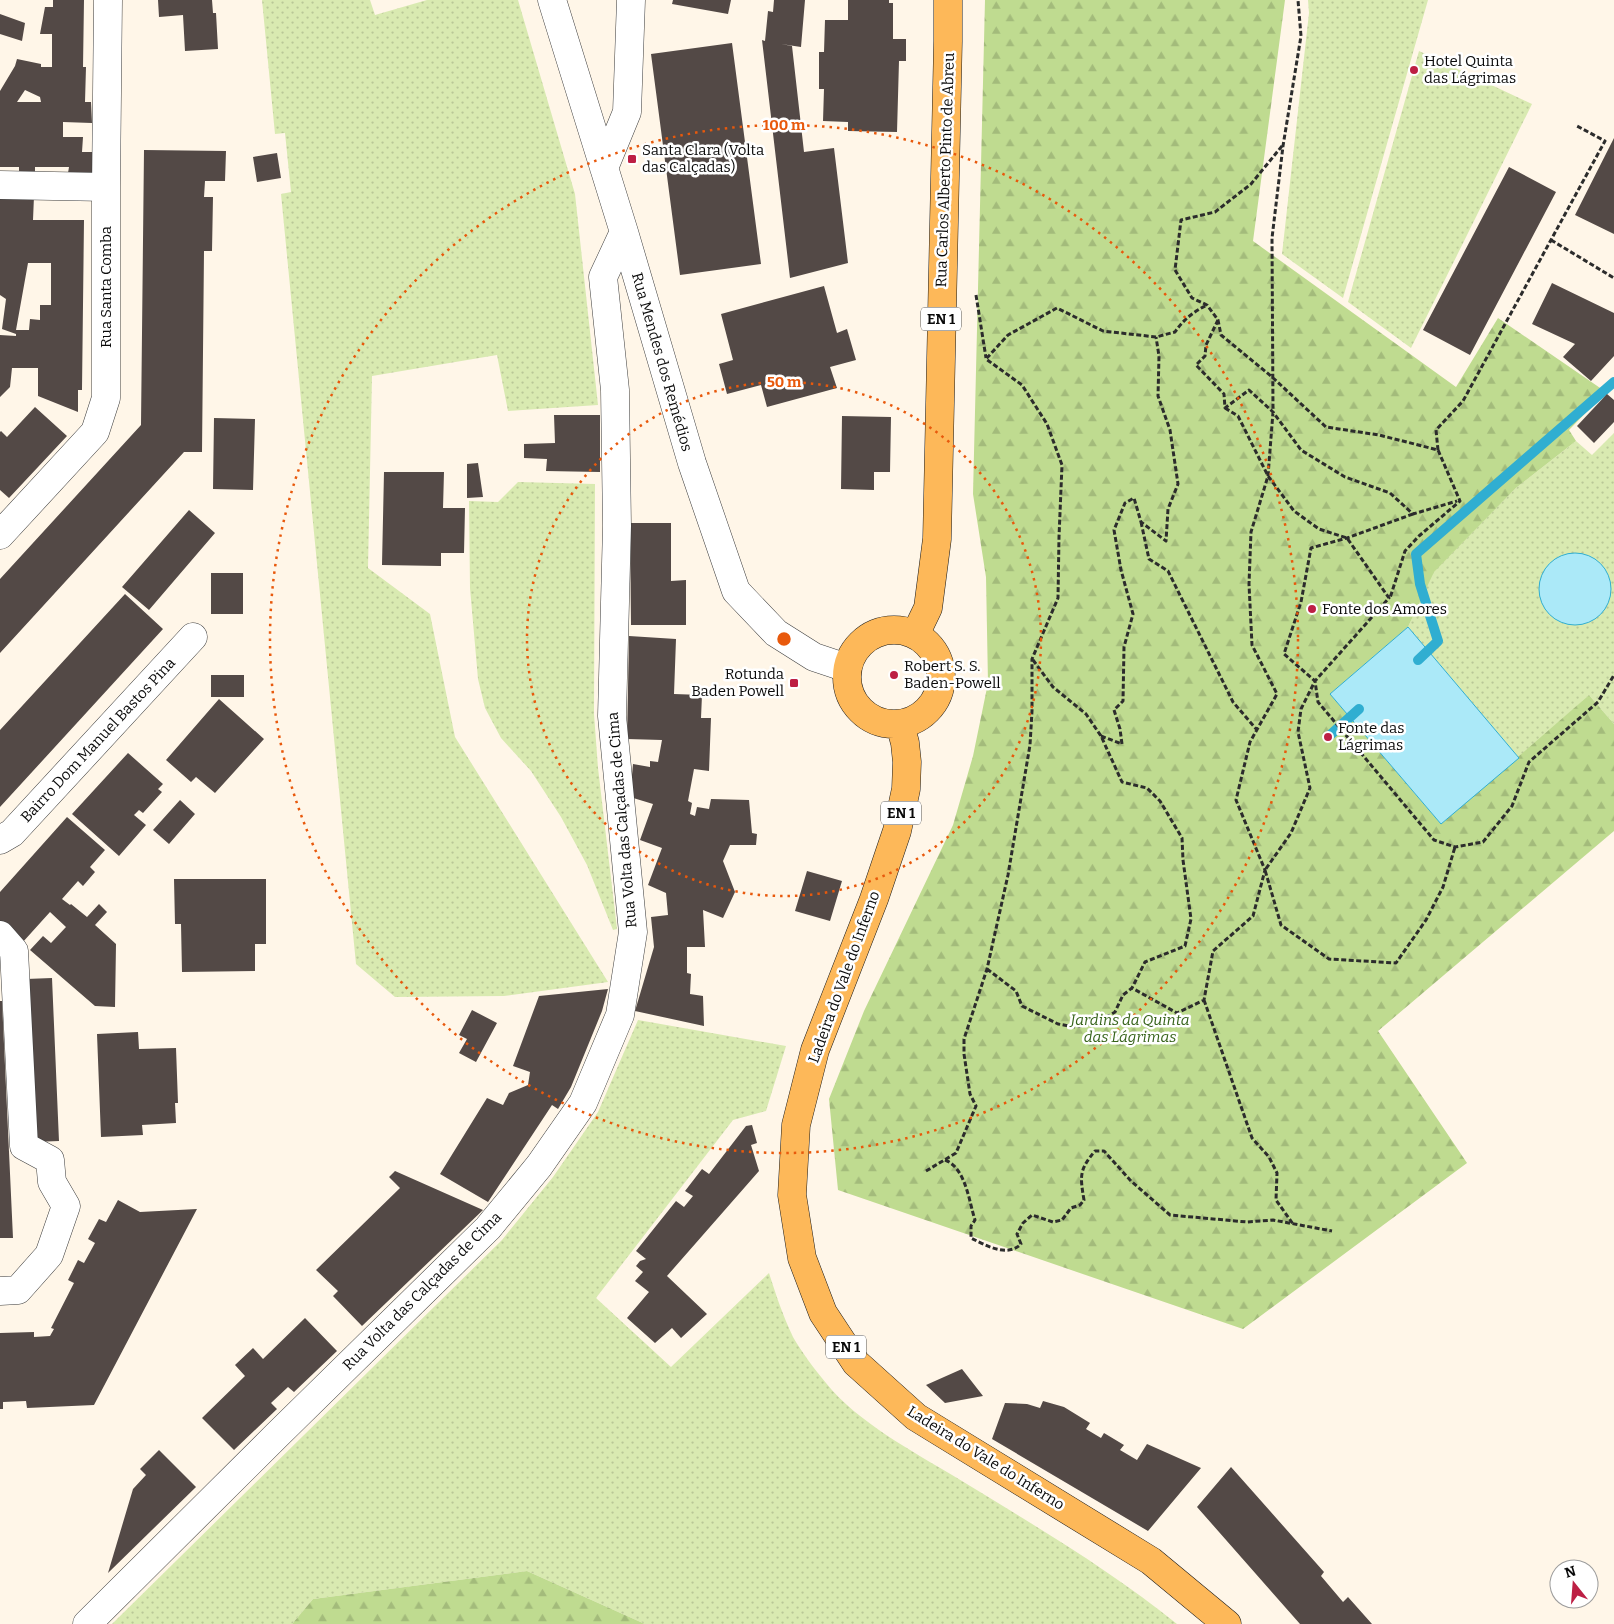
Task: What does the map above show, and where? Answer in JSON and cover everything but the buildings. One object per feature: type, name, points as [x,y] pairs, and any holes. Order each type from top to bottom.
[{"type":"main road","name":"Rua Carlos Alberto Pinto de Abreu","points":[[915,636],[928,608],[937,539],[948,0]]},
{"type":"main road","points":[[890,630],[906,631],[915,636],[933,650],[938,662],[941,675],[940,688],[935,700],[927,711],[916,719],[900,724],[877,722],[865,715],[856,706],[849,694],[846,682],[847,668],[852,654],[862,642],[875,634],[890,630]]},
{"type":"main road","name":"Ladeira do Vale do Inferno","points":[[900,724],[905,743],[906,789],[897,831],[874,899],[815,1050],[796,1125],[792,1194],[802,1258],[823,1313],[856,1363],[916,1417],[1151,1561],[1227,1624]]},
{"type":"street","name":"Rua Santa Comba","points":[[0,535],[95,432],[106,398],[108,0]]},
{"type":"street","name":"Rua Mendes dos Remédios","points":[[552,0],[624,232],[692,463],[736,591],[776,633],[814,657],[847,668]]},
{"type":"street","points":[[604,168],[627,112],[632,0]]},
{"type":"street","points":[[0,185],[106,187]]},
{"type":"street","name":"Rua Volta das Calçadas de Cima","points":[[87,1624],[488,1228],[539,1166],[583,1103],[620,1015],[633,932],[612,716],[616,526],[615,390],[603,277],[624,232]]},
{"type":"street","name":"Bairro Dom Manuel Bastos Pina","points":[[0,840],[12,833],[193,637]]},
{"type":"street","points":[[0,935],[14,951],[24,1146],[50,1160],[52,1182],[66,1206],[49,1255],[18,1290],[0,1291]]},
{"type":"path","points":[[1298,0],[1301,36],[1282,146],[1272,238],[1273,412],[1268,476],[1251,532],[1249,584],[1252,645],[1277,694],[1250,742],[1236,800],[1265,870],[1281,925],[1329,960],[1396,964],[1426,920],[1443,887],[1455,847]]},
{"type":"path","points":[[1460,500],[1438,450],[1436,430],[1463,401],[1604,141],[1577,126]]},
{"type":"path","points":[[1282,146],[1251,184],[1215,212],[1181,220],[1176,270],[1192,298],[1207,305],[1218,320],[1222,335],[1272,376],[1326,427],[1379,435],[1438,450]]},
{"type":"path","points":[[1550,240],[1614,278]]},
{"type":"path","points":[[926,1171],[956,1153],[976,1106],[970,1094],[964,1054],[964,1039],[987,969],[1008,875],[1028,755],[1032,711],[1032,659],[1058,598],[1062,465],[1047,424],[1022,385],[986,359],[1008,335],[1057,308],[1103,331],[1156,337],[1174,332],[1182,321],[1207,305]]},
{"type":"path","points":[[1218,320],[1206,345],[1206,356],[1196,365],[1224,394],[1225,408]]},
{"type":"path","points":[[1142,522],[1166,541],[1168,509],[1178,484],[1170,430],[1158,396],[1159,356],[1156,337]]},
{"type":"path","points":[[1225,408],[1249,390],[1273,412],[1301,450],[1346,477],[1390,493],[1413,514]]},
{"type":"path","points":[[1225,408],[1238,416],[1268,476],[1294,511],[1319,529],[1347,538],[1390,598]]},
{"type":"path","points":[[1101,736],[1122,744],[1114,710],[1122,701],[1124,647],[1133,614],[1120,570],[1114,530],[1126,503],[1134,498],[1142,522],[1149,559],[1168,571],[1233,702],[1258,730]]},
{"type":"path","points":[[1460,500],[1413,514],[1347,538],[1311,548],[1301,602],[1284,654],[1315,682],[1318,702],[1434,840],[1455,847],[1483,842],[1512,806],[1529,762],[1598,702],[1614,675]]},
{"type":"path","points":[[1293,1224],[1276,1200],[1277,1173],[1269,1157],[1252,1138],[1204,1000],[1214,951],[1253,916],[1265,870],[1292,833],[1310,788],[1298,732],[1301,709],[1315,682],[1390,598],[1405,551],[1460,500]]},
{"type":"path","points":[[987,969],[1016,991],[1022,1006],[1058,1024],[1075,1027],[1098,1022],[1115,1012],[1123,995],[1132,988],[1145,962],[1184,946],[1191,919],[1182,838],[1160,801],[1147,788],[1122,782],[1101,736],[1086,714],[1053,687],[1032,659]]},
{"type":"path","points":[[1132,988],[1177,1013],[1204,1000]]},
{"type":"path","points":[[945,1160],[959,1170],[975,1220],[970,1226],[971,1238],[1000,1250],[1017,1248],[1021,1244],[1018,1234],[1023,1222],[1032,1215],[1053,1222],[1062,1220],[1071,1208],[1080,1205],[1084,1200],[1081,1181],[1083,1167],[1095,1151],[1104,1150],[1131,1181],[1170,1215],[1247,1222],[1272,1220],[1332,1231]]},
{"type":"green space","points":[[262,0],[370,0],[375,15],[427,0],[518,0],[575,194],[598,405],[508,411],[497,355],[372,376],[368,568],[430,614],[455,737],[608,982],[504,996],[395,997],[356,964],[281,194],[291,192],[285,133],[275,134]]},
{"type":"green space","name":"Jardins da Quinta das Lágrimas","points":[[985,0],[1285,0],[1253,241],[1456,387],[1498,318],[1606,392],[1569,430],[1576,441],[1516,488],[1434,572],[1408,627],[1330,694],[1441,824],[1589,695],[1614,724],[1614,831],[1378,1031],[1467,1163],[1243,1329],[838,1190],[829,1099],[864,1011],[953,825],[973,756],[988,683],[986,577],[973,494]]},
{"type":"green space","points":[[1308,0],[1428,0],[1343,298],[1282,254],[1309,13]]},
{"type":"green space","points":[[1419,51],[1532,104],[1411,348],[1348,302]]},
{"type":"green space","points":[[1614,433],[1614,724],[1589,695],[1519,758],[1408,627],[1433,572],[1516,488],[1576,441],[1592,455]]},
{"type":"green space","points":[[518,482],[595,484],[594,714],[598,768],[617,929],[613,930],[587,865],[561,817],[531,771],[501,738],[485,708],[478,679],[470,588],[469,501],[498,502]]},
{"type":"green space","points":[[638,1020],[786,1046],[766,1111],[733,1120],[596,1298],[671,1367],[769,1273],[783,1313],[796,1342],[826,1383],[854,1411],[905,1447],[1070,1548],[1124,1584],[1177,1624],[645,1624],[527,1571],[313,1599],[292,1624],[112,1624],[502,1240],[553,1177],[598,1112]]},
{"type":"green space","points":[[527,1571],[645,1624],[292,1624],[313,1599]]},
{"type":"water","points":[[1575,553],[1595,559],[1605,569],[1611,589],[1605,609],[1595,619],[1575,625],[1555,619],[1545,609],[1539,589],[1545,569],[1555,559]]},
{"type":"water","points":[[1408,627],[1519,758],[1441,824],[1330,694]]},
{"type":"waterway","points":[[1418,660],[1438,641],[1420,584],[1416,554],[1614,382]]},
{"type":"waterway","points":[[1328,737],[1359,709]]},
{"type":"place","name":"Hotel Quinta das Lágrimas","points":[[1414,70]]},
{"type":"place","name":"Santa Clara (Volta das Calçadas)","points":[[632,159]]},
{"type":"place","name":"Fonte dos Amores","points":[[1312,609]]},
{"type":"place","name":"Robert S. S. Baden-Powell","points":[[894,675]]},
{"type":"place","name":"Rotunda Baden Powell","points":[[794,683]]},
{"type":"place","name":"Fonte das Lágrimas","points":[[1328,737]]}]
